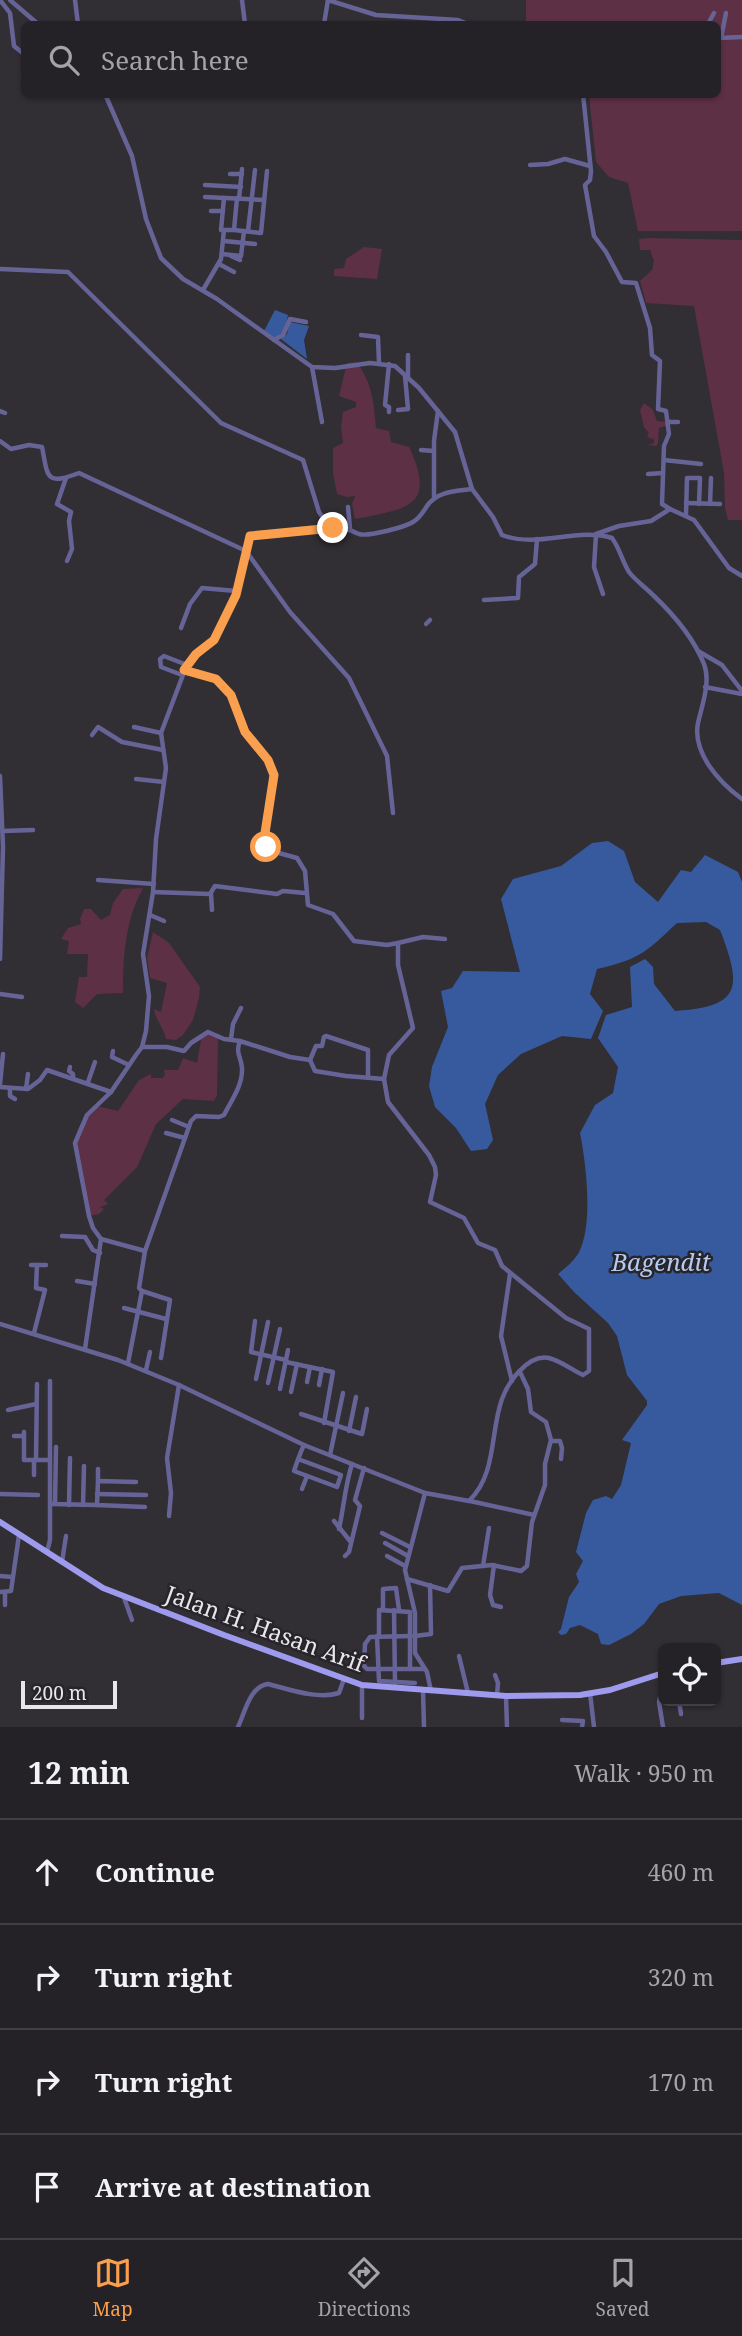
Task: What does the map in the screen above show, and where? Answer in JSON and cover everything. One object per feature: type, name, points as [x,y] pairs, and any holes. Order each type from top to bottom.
[{"type":"main road","name":"Jalan H. Hasan Arif","points":[[0,1522],[103,1588],[224,1636],[362,1685],[395,1685],[506,1696],[579,1695],[610,1690],[658,1674]]},
{"type":"main road","points":[[721,1662],[742,1659]]},
{"type":"street","points":[[0,0],[10,13],[12,36],[17,50],[21,52]]},
{"type":"street","points":[[10,0],[34,21]]},
{"type":"street","points":[[75,0],[78,21]]},
{"type":"street","points":[[242,0],[245,21]]},
{"type":"street","points":[[324,21],[328,0],[369,13],[460,21]]},
{"type":"street","points":[[710,21],[714,13]]},
{"type":"street","points":[[721,31],[726,13]]},
{"type":"street","points":[[721,38],[742,37]]},
{"type":"street","points":[[107,98],[132,156],[146,219],[159,254],[172,270],[312,367],[335,368],[379,363],[394,365],[456,434],[472,489],[493,517],[502,535],[537,540],[595,535],[612,538],[628,570],[663,606],[697,651],[704,658],[722,665],[742,692]]},
{"type":"street","points":[[583,98],[590,166],[590,179],[585,185],[594,236],[606,252],[621,282],[637,285],[650,328],[652,355],[660,361],[658,409],[666,411],[669,434],[664,444],[662,504],[668,510],[686,515],[699,526],[730,569],[742,576]]},
{"type":"street","points":[[530,164],[548,164],[565,159],[590,166]]},
{"type":"street","points":[[224,254],[241,256],[254,170]]},
{"type":"street","points":[[230,174],[242,171],[234,230]]},
{"type":"street","points":[[224,230],[261,233],[267,171]]},
{"type":"street","points":[[205,185],[241,187]]},
{"type":"street","points":[[205,197],[264,200]]},
{"type":"street","points":[[203,290],[224,254],[224,230],[221,230],[224,198]]},
{"type":"street","points":[[211,211],[223,211]]},
{"type":"street","points":[[224,241],[255,244]]},
{"type":"street","points":[[224,254],[240,260]]},
{"type":"street","points":[[219,264],[234,272]]},
{"type":"street","points":[[0,269],[68,272],[221,423],[303,460],[319,512],[334,528]]},
{"type":"street","points":[[273,340],[283,335],[290,319],[306,322]]},
{"type":"street","points":[[361,335],[377,337],[379,363]]},
{"type":"street","points":[[398,410],[408,409],[408,355]]},
{"type":"street","points":[[389,364],[385,404],[389,407],[389,412]]},
{"type":"street","points":[[312,367],[322,422]]},
{"type":"street","points":[[145,1251],[101,1239],[93,1228],[75,1146],[87,1115],[111,1092],[142,1047],[146,1031],[149,996],[143,954],[154,884],[156,839],[166,768],[160,733],[184,670],[214,640],[236,591],[251,536],[334,528],[350,528],[363,535],[412,523],[420,517],[434,497],[435,426],[438,411]]},
{"type":"street","points":[[668,422],[678,422]]},
{"type":"street","points":[[0,440],[11,449],[29,445],[42,447],[43,464],[47,474],[55,478],[66,478],[79,473],[246,551],[290,612],[349,678],[387,757],[393,813]]},
{"type":"street","points":[[421,450],[434,451]]},
{"type":"street","points":[[663,460],[701,464]]},
{"type":"street","points":[[648,474],[663,473]]},
{"type":"street","points":[[66,478],[57,504],[71,512],[69,521],[72,549],[67,561]]},
{"type":"street","points":[[686,515],[687,478],[700,478],[699,503]]},
{"type":"street","points":[[710,504],[711,478]]},
{"type":"street","points":[[434,497],[452,491],[472,489]]},
{"type":"street","points":[[687,503],[720,504]]},
{"type":"street","points":[[348,507],[350,528]]},
{"type":"street","points":[[595,535],[618,526],[651,522],[668,510]]},
{"type":"street","points":[[595,535],[594,567],[603,594]]},
{"type":"street","points":[[484,600],[518,598],[519,578],[535,564],[537,540]]},
{"type":"street","points":[[181,628],[190,604],[202,588],[236,591]]},
{"type":"street","points":[[184,670],[163,656],[160,659],[161,667],[216,679],[231,695],[248,738],[272,767],[274,775],[265,842],[268,850],[297,858],[305,871],[310,907],[333,914],[354,941],[387,945],[423,937],[445,939]]},
{"type":"street","points":[[704,658],[705,683],[697,732],[701,750],[722,781],[742,799]]},
{"type":"street","points":[[705,683],[742,692]]},
{"type":"street","points":[[92,735],[98,727],[122,742],[163,750]]},
{"type":"street","points":[[134,727],[160,733]]},
{"type":"street","points":[[0,776],[3,831],[0,959]]},
{"type":"street","points":[[136,779],[164,782]]},
{"type":"street","points":[[3,831],[33,830]]},
{"type":"street","points":[[98,880],[154,884]]},
{"type":"street","points":[[212,910],[209,894],[215,886],[277,894],[283,891],[306,893]]},
{"type":"street","points":[[153,892],[209,894]]},
{"type":"street","points":[[150,915],[164,921]]},
{"type":"street","points":[[398,943],[398,965],[413,1030],[388,1055],[384,1079],[388,1102],[429,1155],[435,1167],[436,1175],[430,1202],[464,1218],[476,1241],[495,1250],[500,1263],[511,1273],[566,1318],[590,1331],[587,1374],[583,1375],[547,1358],[530,1362],[512,1381],[503,1397],[495,1441],[482,1484],[469,1501]]},
{"type":"street","points":[[0,994],[22,997]]},
{"type":"street","points":[[231,1040],[233,1024],[241,1008]]},
{"type":"street","points":[[142,1047],[167,1047],[184,1051],[205,1033],[310,1060]]},
{"type":"street","points":[[368,1078],[368,1051],[326,1036],[321,1046],[316,1046],[310,1060],[315,1071],[368,1078],[384,1079]]},
{"type":"street","points":[[128,1363],[142,1291],[139,1287],[145,1251],[189,1127],[196,1116],[220,1117],[241,1080],[241,1065],[237,1052],[240,1041]]},
{"type":"street","points":[[113,1051],[112,1057],[129,1065]]},
{"type":"street","points":[[3,1054],[0,1085],[26,1089],[40,1080],[47,1070],[111,1092]]},
{"type":"street","points":[[88,1082],[95,1062]]},
{"type":"street","points":[[70,1067],[73,1078]]},
{"type":"street","points":[[26,1089],[28,1074]]},
{"type":"street","points":[[10,1088],[10,1096],[15,1099]]},
{"type":"street","points":[[172,1120],[189,1127]]},
{"type":"street","points":[[166,1133],[185,1138]]},
{"type":"street","points":[[62,1236],[85,1237],[93,1250],[100,1253]]},
{"type":"street","points":[[85,1349],[101,1239]]},
{"type":"street","points":[[34,1333],[45,1290],[36,1288],[34,1265],[46,1265]]},
{"type":"street","points":[[511,1273],[501,1336],[512,1381]]},
{"type":"street","points":[[77,1281],[95,1284]]},
{"type":"street","points":[[142,1291],[170,1299],[161,1358]]},
{"type":"street","points":[[124,1308],[166,1319]]},
{"type":"street","points":[[24,1331],[26,1321]]},
{"type":"street","points":[[255,1321],[250,1350],[332,1371],[334,1375],[324,1423]]},
{"type":"street","points":[[256,1379],[268,1322]]},
{"type":"street","points":[[0,1324],[146,1370],[265,1425],[303,1446],[350,1463]]},
{"type":"street","points":[[268,1383],[280,1329]]},
{"type":"street","points":[[279,1389],[288,1350]]},
{"type":"street","points":[[146,1370],[150,1352]]},
{"type":"street","points":[[291,1392],[297,1364]]},
{"type":"street","points":[[307,1382],[310,1367]]},
{"type":"street","points":[[318,1385],[322,1369]]},
{"type":"street","points":[[407,1579],[447,1591],[451,1589],[461,1569],[494,1565],[521,1571],[527,1566],[529,1539],[545,1485],[545,1464],[551,1441],[548,1426],[531,1412],[528,1390],[520,1372]]},
{"type":"street","points":[[46,1553],[50,1540],[52,1504],[50,1381]]},
{"type":"street","points":[[34,1475],[37,1384]]},
{"type":"street","points":[[169,1516],[171,1493],[167,1458],[179,1385]]},
{"type":"street","points":[[330,1455],[343,1393]]},
{"type":"street","points":[[349,1431],[356,1397]]},
{"type":"street","points":[[8,1410],[36,1404]]},
{"type":"street","points":[[301,1414],[362,1434],[367,1409]]},
{"type":"street","points":[[313,1419],[315,1412]]},
{"type":"street","points":[[14,1436],[24,1434],[24,1460],[50,1460]]},
{"type":"street","points":[[551,1441],[560,1442],[561,1459]]},
{"type":"street","points":[[303,1446],[425,1493],[534,1515]]},
{"type":"street","points":[[298,1459],[341,1475],[337,1487],[294,1471],[298,1459],[303,1446]]},
{"type":"street","points":[[53,1447],[64,1447]]},
{"type":"street","points":[[52,1504],[50,1460],[53,1447]]},
{"type":"street","points":[[69,1504],[70,1458]]},
{"type":"street","points":[[340,1529],[350,1463]]},
{"type":"street","points":[[83,1505],[84,1466]]},
{"type":"street","points":[[347,1555],[359,1506],[355,1500],[364,1468]]},
{"type":"street","points":[[97,1505],[98,1469]]},
{"type":"street","points":[[302,1489],[307,1476]]},
{"type":"street","points":[[97,1480],[136,1482]]},
{"type":"street","points":[[97,1493],[146,1495]]},
{"type":"street","points":[[410,1669],[415,1613],[405,1566],[425,1493]]},
{"type":"street","points":[[0,1494],[38,1494]]},
{"type":"street","points":[[346,1499],[355,1500]]},
{"type":"street","points":[[52,1504],[145,1507]]},
{"type":"street","points":[[334,1521],[350,1541]]},
{"type":"street","points":[[482,1566],[489,1528]]},
{"type":"street","points":[[382,1533],[410,1547]]},
{"type":"street","points":[[5,1605],[3,1592],[11,1591],[19,1535]]},
{"type":"street","points":[[62,1563],[66,1536]]},
{"type":"street","points":[[385,1543],[408,1556]]},
{"type":"street","points":[[387,1556],[405,1566]]},
{"type":"street","points":[[494,1565],[490,1597],[493,1605],[501,1607]]},
{"type":"street","points":[[0,1576],[12,1577]]},
{"type":"street","points":[[425,1669],[367,1669],[364,1666],[366,1641],[370,1637],[431,1634],[430,1585]]},
{"type":"street","points":[[383,1610],[383,1589],[396,1588],[395,1685]]},
{"type":"street","points":[[123,1594],[132,1619]]},
{"type":"street","points":[[415,1683],[395,1685],[379,1681],[379,1610],[410,1612],[415,1653],[425,1669],[427,1690],[424,1727]]},
{"type":"street","points":[[460,1656],[468,1693]]},
{"type":"street","points":[[495,1675],[498,1683],[497,1695]]},
{"type":"street","points":[[238,1727],[253,1692],[261,1685],[334,1695],[339,1693],[347,1680]]},
{"type":"street","points":[[362,1685],[362,1718]]},
{"type":"street","points":[[590,1693],[594,1727]]},
{"type":"street","points":[[506,1696],[507,1727]]},
{"type":"street","points":[[660,1706],[663,1727]]},
{"type":"street","points":[[680,1706],[681,1714]]},
{"type":"street","points":[[562,1720],[583,1721],[582,1727]]},
{"type":"shaded area","points":[[526,0],[742,0],[742,231],[638,231],[628,183],[609,177],[596,162],[589,98],[721,98],[721,21],[526,21]]},
{"type":"shaded area","points":[[639,239],[742,240],[742,520],[728,520],[725,508],[724,473],[694,306],[646,303],[640,281],[652,270],[654,261],[650,250],[640,250]]},
{"type":"shaded area","points":[[364,247],[382,249],[377,279],[334,276],[334,269],[344,268],[346,259]]},
{"type":"shaded area","points":[[356,362],[369,385],[376,428],[389,431],[391,442],[409,447],[420,483],[418,494],[402,508],[355,519],[352,504],[355,496],[337,494],[333,473],[333,448],[343,443],[343,412],[356,407],[356,402],[339,396],[347,363]]},
{"type":"shaded area","points":[[644,403],[653,410],[657,421],[666,422],[666,426],[659,428],[656,446],[647,445],[654,443],[654,439],[649,438],[644,427],[640,410]]},
{"type":"shaded area","points":[[143,888],[132,913],[126,939],[123,993],[97,994],[83,1008],[75,1002],[79,977],[87,977],[88,954],[67,954],[69,941],[61,939],[68,928],[81,924],[84,909],[91,909],[101,920],[110,915],[113,903],[123,889]]},
{"type":"shaded area","points":[[153,932],[169,943],[200,987],[193,1020],[176,1040],[166,1039],[154,1009],[161,1012],[167,983],[150,978],[147,958]]},
{"type":"shaded area","points":[[206,1032],[218,1037],[217,1095],[214,1101],[183,1099],[156,1124],[137,1167],[104,1200],[108,1204],[100,1207],[104,1209],[99,1214],[89,1216],[75,1146],[85,1119],[97,1106],[118,1111],[139,1080],[151,1074],[151,1078],[163,1078],[164,1070],[178,1070],[183,1058],[197,1063],[201,1040],[199,1038]]},
{"type":"water","points":[[275,310],[288,315],[284,332],[274,338],[264,331]]},
{"type":"water","points":[[290,322],[309,326],[304,340],[307,359],[281,339],[287,334]]},
{"type":"water","name":"Bagendit","points":[[608,841],[624,851],[635,882],[658,902],[681,870],[691,872],[705,855],[738,872],[742,882],[742,1605],[719,1593],[681,1596],[659,1604],[644,1624],[609,1645],[601,1644],[598,1634],[580,1625],[570,1628],[566,1634],[561,1635],[558,1632],[569,1597],[579,1582],[576,1574],[583,1561],[576,1552],[586,1513],[593,1500],[606,1496],[612,1499],[621,1485],[631,1443],[622,1440],[647,1405],[647,1401],[627,1375],[617,1336],[608,1323],[558,1274],[578,1254],[586,1228],[586,1177],[580,1133],[595,1105],[613,1093],[618,1067],[598,1038],[606,1015],[632,1007],[630,967],[645,959],[653,967],[654,984],[675,1011],[697,1009],[724,999],[731,990],[733,980],[732,966],[720,930],[706,922],[677,923],[641,954],[597,969],[590,994],[603,1011],[591,1039],[562,1036],[521,1054],[498,1075],[485,1104],[493,1140],[487,1149],[471,1151],[456,1128],[435,1107],[429,1086],[432,1067],[448,1027],[441,991],[452,988],[463,971],[520,972],[501,899],[513,879],[561,866],[592,843]]},
{"type":"route","points":[[266,847],[265,833],[274,775],[272,767],[248,738],[231,695],[216,679],[184,670],[196,654],[214,640],[236,595],[250,536],[333,528]]}]
